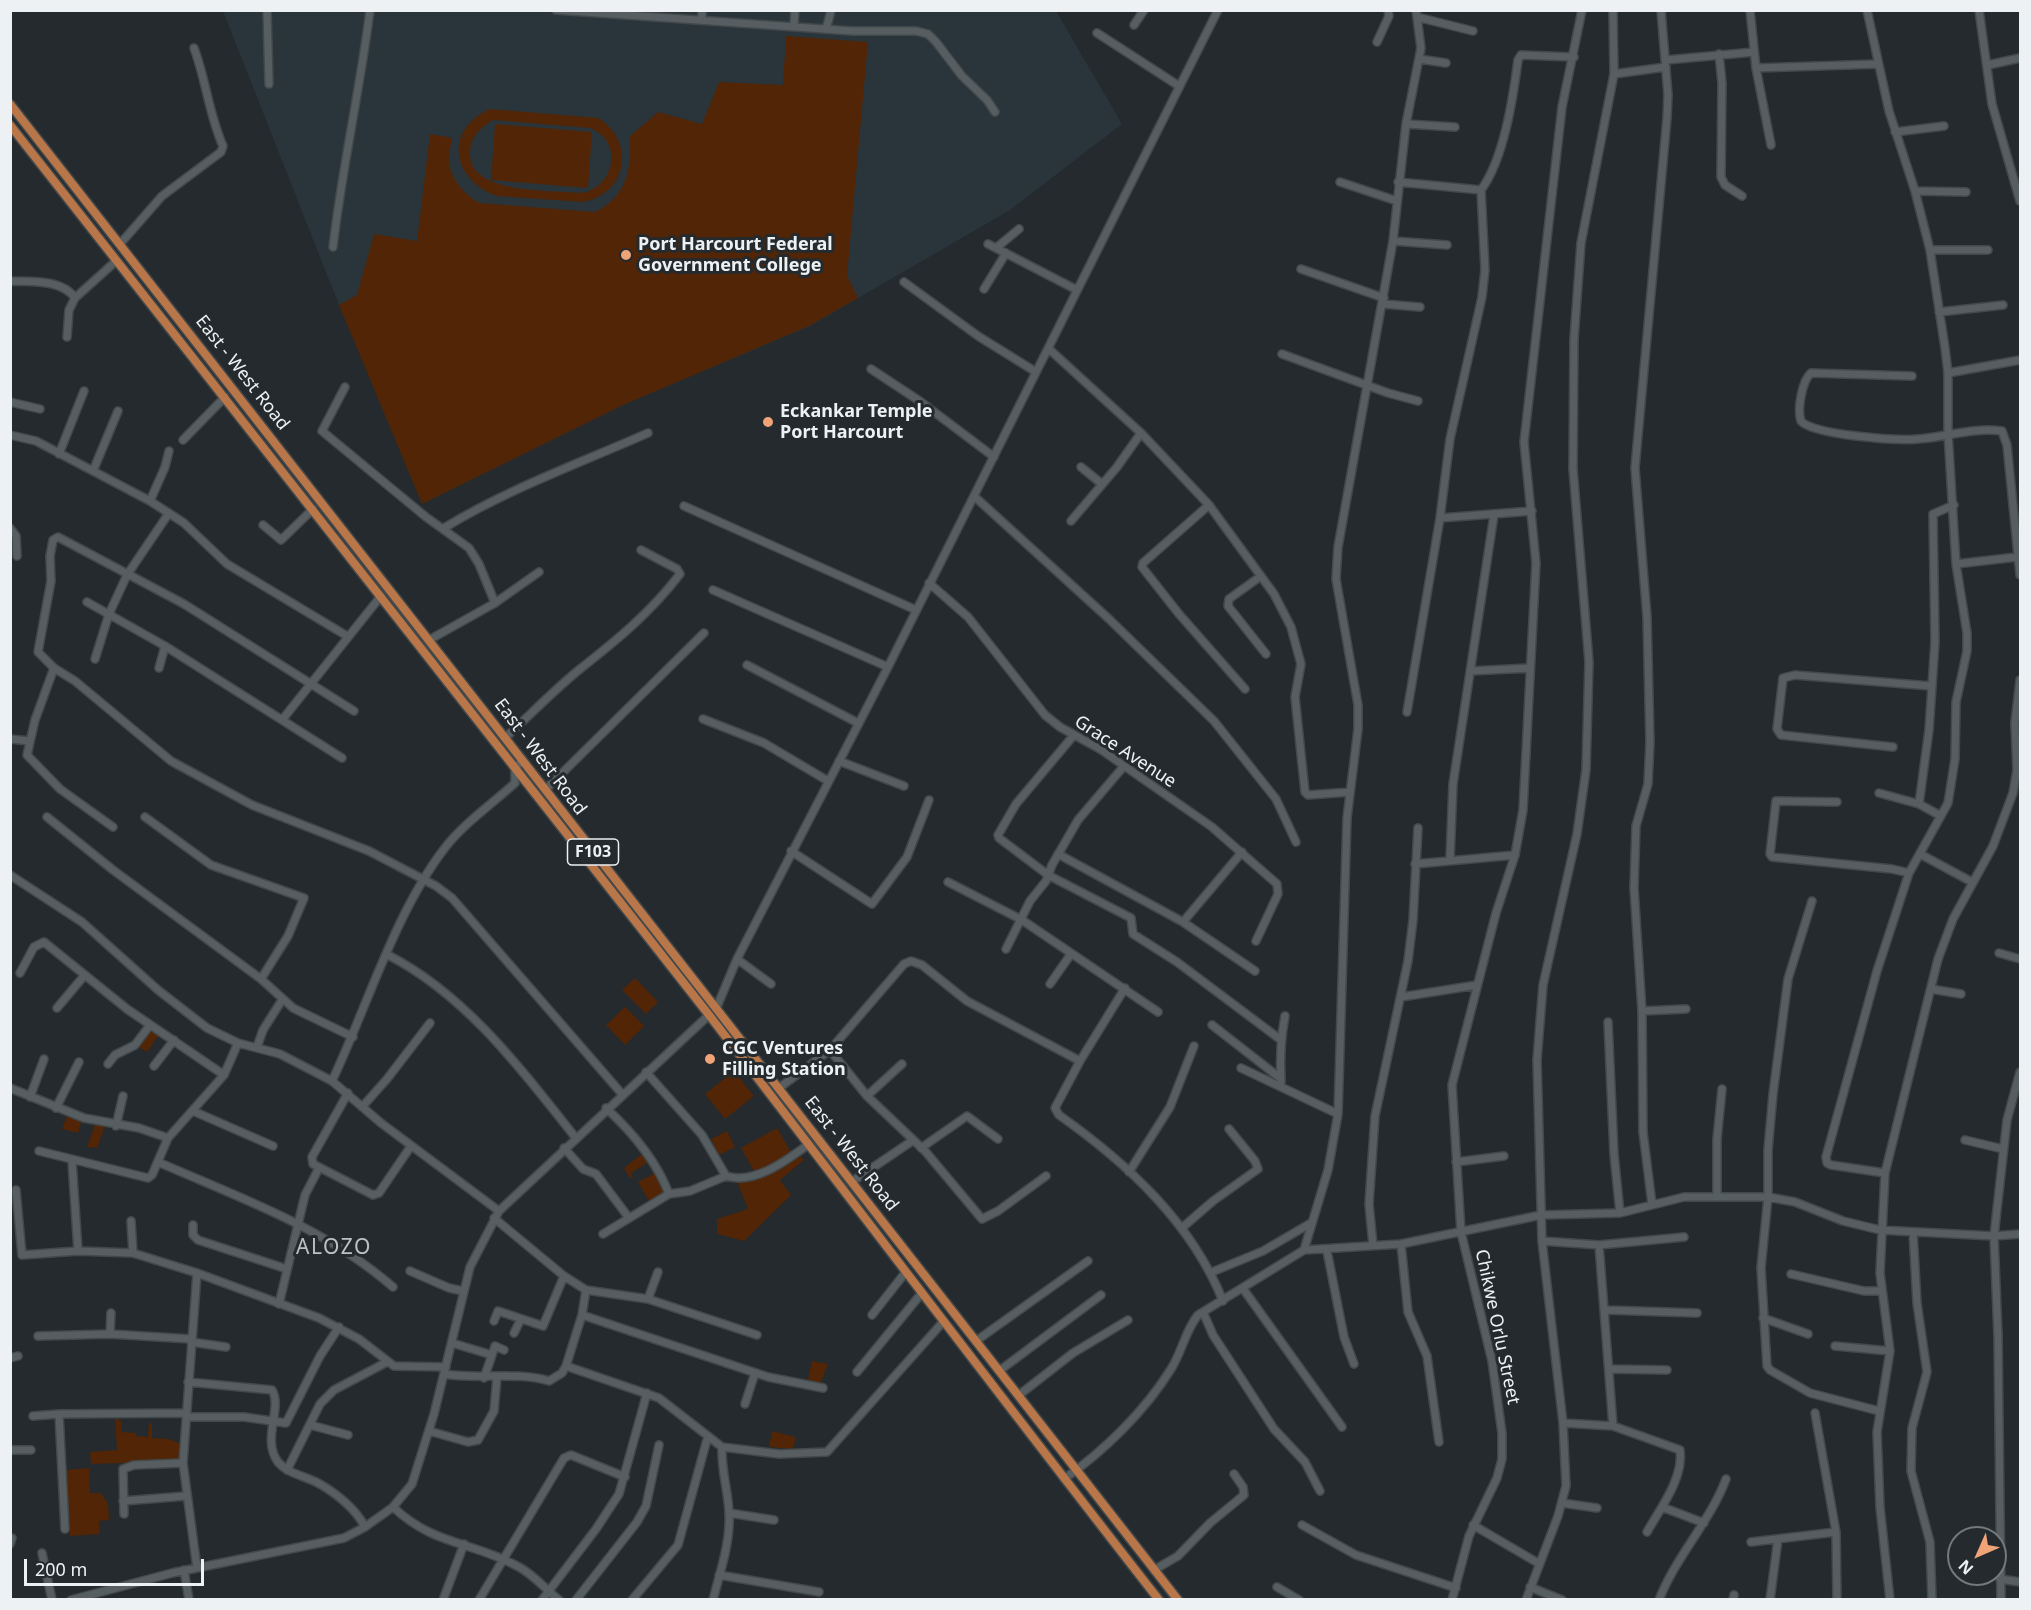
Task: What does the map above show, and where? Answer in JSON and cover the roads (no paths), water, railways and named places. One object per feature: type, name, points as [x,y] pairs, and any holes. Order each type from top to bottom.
[{"type":"main road","name":"East - West Road","points":[[10,104],[506,738],[713,1012],[905,1273],[1159,1599]]},
{"type":"main road","name":"East - West Road","points":[[10,125],[515,769],[853,1181],[1178,1599]]},
{"type":"street","points":[[267,10],[269,84]]},
{"type":"street","points":[[333,247],[341,176],[364,60],[370,10]]},
{"type":"street","points":[[556,10],[826,28],[916,31],[928,34],[962,76],[980,91],[994,112]]},
{"type":"street","points":[[702,10],[702,20]]},
{"type":"street","points":[[794,25],[795,10]]},
{"type":"street","points":[[1134,25],[1144,10]]},
{"type":"street","points":[[1377,42],[1389,16],[1388,10]]},
{"type":"street","name":"Chikwe Orlu Street","points":[[1452,1599],[1473,1525],[1497,1478],[1502,1459],[1502,1433],[1492,1362],[1461,1232],[1452,1085],[1477,986],[1515,855],[1523,810],[1536,563],[1524,442],[1562,107],[1582,10]]},
{"type":"street","points":[[1526,1599],[1562,1503],[1566,1467],[1542,1241],[1537,1060],[1543,986],[1577,834],[1586,770],[1589,662],[1573,469],[1572,406],[1577,287],[1589,200],[1614,74],[1613,10]]},
{"type":"street","points":[[1652,1204],[1642,1122],[1642,1011],[1633,864],[1636,826],[1648,784],[1650,742],[1647,617],[1635,468],[1667,118],[1666,63],[1661,10]]},
{"type":"street","points":[[1750,10],[1756,68],[1771,145]]},
{"type":"street","points":[[1868,10],[1878,64],[1895,132],[1915,191],[1930,250],[1948,373],[1948,434],[1956,564],[1967,633],[1967,651],[1956,702],[1948,803],[1909,873],[1877,971],[1826,1157],[1827,1163],[1831,1165],[1885,1173]]},
{"type":"street","points":[[1980,10],[1992,104],[2020,201]]},
{"type":"street","points":[[826,28],[831,11]]},
{"type":"street","points":[[72,1599],[184,1570],[344,1538],[365,1527],[393,1507],[412,1484],[429,1431],[470,1267],[494,1218],[575,1137],[713,1012],[737,958],[791,851],[888,667],[1049,349],[1215,11]]},
{"type":"street","points":[[1304,1250],[1328,1170],[1338,1114],[1350,792],[1356,764],[1358,705],[1336,579],[1338,547],[1393,241],[1406,124],[1421,48],[1417,14],[1473,31]]},
{"type":"street","points":[[1097,33],[1179,86]]},
{"type":"street","points":[[120,244],[162,196],[221,152],[223,146],[216,131],[204,74],[194,48]]},
{"type":"street","points":[[1614,74],[1719,54],[1754,52]]},
{"type":"street","points":[[1719,54],[1722,83],[1721,177],[1725,185],[1742,196]]},
{"type":"street","points":[[1407,712],[1440,518],[1450,439],[1482,297],[1485,270],[1481,190],[1497,156],[1521,55],[1574,57]]},
{"type":"street","points":[[1988,65],[2020,58]]},
{"type":"street","points":[[1419,59],[1446,63]]},
{"type":"street","points":[[1756,68],[1878,64]]},
{"type":"street","points":[[1406,124],[1455,127]]},
{"type":"street","points":[[1895,132],[1944,126]]},
{"type":"street","points":[[1340,182],[1397,201]]},
{"type":"street","points":[[1398,182],[1481,190]]},
{"type":"street","points":[[1915,191],[1966,192]]},
{"type":"street","points":[[996,248],[1019,229]]},
{"type":"street","points":[[1393,241],[1447,245]]},
{"type":"street","points":[[988,244],[1077,290]]},
{"type":"street","points":[[1930,250],[1988,250]]},
{"type":"street","points":[[984,289],[1006,254]]},
{"type":"street","points":[[68,337],[69,310],[75,298],[116,261]]},
{"type":"street","points":[[1301,269],[1384,301],[1419,307]]},
{"type":"street","points":[[10,281],[54,284],[70,291],[75,298]]},
{"type":"street","points":[[903,282],[978,336],[1036,372]]},
{"type":"street","points":[[1939,312],[2003,305]]},
{"type":"street","points":[[1049,349],[1141,434],[1209,505],[1274,594],[1291,627],[1299,657],[1295,697],[1305,792],[1308,795],[1350,792]]},
{"type":"street","points":[[1282,354],[1418,401]]},
{"type":"street","points":[[1948,373],[2020,360]]},
{"type":"street","points":[[872,369],[921,402],[994,457]]},
{"type":"street","points":[[1912,376],[1828,371],[1811,373],[1806,378],[1801,400],[1801,421],[1816,430],[1907,440],[1948,434],[1997,431],[2006,435],[2020,575]]},
{"type":"street","points":[[345,387],[322,431],[426,517],[469,548],[495,603]]},
{"type":"street","points":[[59,454],[84,391]]},
{"type":"street","points":[[183,440],[225,397]]},
{"type":"street","points":[[10,402],[40,409]]},
{"type":"street","points":[[93,471],[118,411]]},
{"type":"street","points":[[444,528],[467,514],[576,462],[648,433]]},
{"type":"street","points":[[1071,520],[1141,434]]},
{"type":"street","points":[[10,435],[36,441],[150,501],[184,523],[227,564],[347,636]]},
{"type":"street","points":[[150,501],[165,467],[169,451]]},
{"type":"street","points":[[1081,467],[1102,484]]},
{"type":"street","points":[[974,496],[1109,619],[1214,721],[1276,799],[1296,842]]},
{"type":"street","points":[[1209,505],[1143,563],[1142,567],[1194,632],[1245,689]]},
{"type":"street","points":[[1919,804],[1927,753],[1936,619],[1932,573],[1933,514],[1937,510],[1954,505]]},
{"type":"street","points":[[684,506],[916,610]]},
{"type":"street","points":[[262,525],[281,540],[313,509]]},
{"type":"street","points":[[1440,518],[1532,511]]},
{"type":"street","points":[[95,658],[109,614],[127,575],[169,513]]},
{"type":"street","points":[[1450,859],[1453,784],[1494,515]]},
{"type":"street","points":[[10,528],[16,536],[17,556]]},
{"type":"street","points":[[354,711],[184,604],[58,537],[53,540],[50,556],[51,581],[38,652],[54,668],[75,681],[171,761],[252,805],[369,851],[424,879],[452,898],[622,1094]]},
{"type":"street","points":[[506,738],[580,669],[620,639],[661,599],[680,574],[676,569],[641,550]]},
{"type":"street","points":[[1956,564],[2017,557]]},
{"type":"street","points":[[429,640],[495,603],[539,572]]},
{"type":"street","points":[[1261,576],[1229,599],[1228,606],[1266,654]]},
{"type":"street","name":"Grace Avenue","points":[[929,583],[968,617],[1045,715],[1100,749],[1212,827],[1278,887],[1278,894],[1257,941]]},
{"type":"street","points":[[712,590],[888,667]]},
{"type":"street","points":[[282,720],[381,596]]},
{"type":"street","points":[[87,602],[165,646],[342,758]]},
{"type":"street","points":[[545,790],[704,633]]},
{"type":"street","points":[[159,668],[165,646]]},
{"type":"street","points":[[747,665],[858,723]]},
{"type":"street","points":[[54,668],[45,688],[27,752],[30,759],[60,789],[113,827]]},
{"type":"street","points":[[1470,671],[1530,668]]},
{"type":"street","points":[[1893,747],[1781,735],[1777,729],[1783,678],[1795,675],[1931,686]]},
{"type":"street","points":[[1890,1599],[1878,1484],[1879,1411],[1890,1351],[1887,1318],[1881,1291],[1880,1230],[1885,1173],[1938,959],[1972,882],[2000,830],[2013,793],[2019,770],[2020,680]]},
{"type":"street","points":[[703,719],[764,743],[828,781]]},
{"type":"street","points":[[1074,735],[1016,804],[998,835],[1002,843],[1048,875],[1131,918],[1131,931],[1137,937],[1177,962],[1229,1004],[1281,1040]]},
{"type":"street","points":[[10,739],[30,741]]},
{"type":"street","points":[[332,1081],[424,879],[444,848],[515,783],[515,769],[522,760]]},
{"type":"street","points":[[839,761],[904,786]]},
{"type":"street","points":[[1006,949],[1030,901],[1042,888],[1078,820],[1124,766]]},
{"type":"street","points":[[1880,793],[1919,804],[1941,816]]},
{"type":"street","points":[[791,851],[872,904],[907,857],[928,800]]},
{"type":"street","points":[[1837,802],[1776,801],[1770,854],[1772,857],[1892,868],[1909,873]]},
{"type":"street","points":[[47,817],[150,898],[261,979],[282,1000],[353,1036]]},
{"type":"street","points":[[145,817],[211,866],[304,898],[288,936],[261,979]]},
{"type":"street","points":[[1373,1245],[1369,1204],[1375,1116],[1401,997],[1413,920],[1414,864],[1418,828]]},
{"type":"street","points":[[1183,922],[1242,852]]},
{"type":"street","points":[[1058,854],[1183,922],[1255,971]]},
{"type":"street","points":[[1920,854],[1972,882]]},
{"type":"street","points":[[1414,864],[1515,855]]},
{"type":"street","points":[[10,875],[82,922],[158,990],[207,1028],[238,1043],[257,1047],[301,1063],[332,1081],[411,1146],[499,1211]]},
{"type":"street","points":[[948,882],[1022,920],[1158,1012]]},
{"type":"street","points":[[1812,901],[1788,979],[1770,1116],[1768,1197],[1761,1268],[1763,1318],[1770,1370],[1810,1393],[1879,1411]]},
{"type":"street","points":[[20,973],[34,947],[42,941],[64,956],[84,976],[150,1025],[224,1075]]},
{"type":"street","points":[[1999,953],[2020,958]]},
{"type":"street","points":[[1050,984],[1071,954]]},
{"type":"street","points":[[388,955],[413,968],[459,1002],[525,1075],[575,1137]]},
{"type":"street","points":[[737,958],[771,984]]},
{"type":"street","points":[[779,1088],[830,1050],[904,964],[911,961],[922,965],[967,1001],[1080,1061]]},
{"type":"street","points":[[57,1008],[84,976]]},
{"type":"street","points":[[1401,997],[1477,986]]},
{"type":"street","points":[[1125,988],[1080,1061],[1055,1108],[1059,1115],[1129,1172],[1183,1227],[1212,1272],[1223,1301]]},
{"type":"street","points":[[1931,989],[1961,994]]},
{"type":"street","points":[[257,1047],[262,1030],[282,1000]]},
{"type":"street","points":[[1642,1011],[1686,1009]]},
{"type":"street","points":[[1282,1089],[1281,1040],[1285,1016]]},
{"type":"street","points":[[1608,1022],[1614,1154],[1620,1213]]},
{"type":"street","points":[[362,1107],[387,1079],[430,1023]]},
{"type":"street","points":[[108,1064],[115,1055],[135,1045],[150,1025]]},
{"type":"street","points":[[1212,1025],[1280,1078]]},
{"type":"street","points":[[154,1066],[174,1040]]},
{"type":"street","points":[[39,1151],[148,1178],[168,1138],[224,1075],[238,1043]]},
{"type":"street","points":[[1129,1172],[1170,1107],[1194,1046]]},
{"type":"street","points":[[830,1050],[867,1096],[921,1148],[982,1219],[987,1219],[1046,1176]]},
{"type":"street","points":[[30,1097],[44,1059]]},
{"type":"street","points":[[56,1108],[79,1062]]},
{"type":"street","points":[[867,1096],[902,1064]]},
{"type":"street","points":[[1241,1068],[1338,1114]]},
{"type":"street","points":[[645,1072],[702,1135],[726,1176]]},
{"type":"street","points":[[2000,1526],[1998,1336],[1994,1236],[2007,1120],[2020,1072]]},
{"type":"street","points":[[10,1088],[56,1108],[116,1126],[139,1128],[168,1138]]},
{"type":"street","points":[[1717,1195],[1717,1139],[1722,1089]]},
{"type":"street","points":[[348,1093],[312,1157],[312,1161],[319,1168],[373,1196],[379,1193],[411,1146]]},
{"type":"street","points":[[116,1126],[123,1096]]},
{"type":"street","points":[[606,1108],[640,1145],[669,1194]]},
{"type":"street","points":[[193,1111],[273,1146]]},
{"type":"street","points":[[921,1148],[966,1116],[998,1139]]},
{"type":"street","points":[[1183,1227],[1213,1201],[1258,1169],[1255,1161],[1229,1129]]},
{"type":"street","points":[[1965,1140],[2003,1149]]},
{"type":"street","points":[[853,1181],[912,1141]]},
{"type":"street","points":[[603,1234],[669,1194],[690,1191],[726,1176],[736,1179],[761,1172],[809,1144]]},
{"type":"street","points":[[564,1148],[583,1169],[596,1174],[629,1218]]},
{"type":"street","points":[[1456,1162],[1504,1156]]},
{"type":"street","points":[[72,1161],[78,1251]]},
{"type":"street","points":[[158,1162],[298,1222],[358,1258],[393,1287]]},
{"type":"street","points":[[279,1304],[305,1195],[319,1168]]},
{"type":"street","points":[[16,1190],[22,1255],[78,1251],[133,1253],[197,1273],[339,1328],[359,1339],[387,1362],[398,1367],[445,1370],[484,1378],[532,1377],[549,1381],[562,1372],[566,1366],[582,1315],[586,1290]]},
{"type":"street","points":[[1064,1479],[1089,1461],[1155,1391],[1180,1355],[1193,1322],[1203,1312],[1244,1290],[1304,1250],[1327,1251],[1401,1244],[1541,1215],[1620,1213],[1684,1197],[1717,1195],[1768,1197],[1795,1202],[1843,1221],[1880,1230],[1994,1236],[2020,1234]]},
{"type":"street","points":[[494,1218],[543,1256],[564,1276],[586,1290],[648,1299],[757,1335]]},
{"type":"street","points":[[131,1221],[133,1253]]},
{"type":"street","points":[[1212,1272],[1263,1251],[1311,1223]]},
{"type":"street","points":[[193,1225],[193,1235],[198,1240],[287,1269]]},
{"type":"street","points":[[1913,1232],[1916,1293],[1927,1372],[1912,1428],[1911,1471],[1930,1542],[1932,1599]]},
{"type":"street","points":[[1542,1241],[1599,1245],[1684,1237]]},
{"type":"street","points":[[1401,1244],[1408,1312],[1427,1356],[1439,1442]]},
{"type":"street","points":[[1599,1245],[1606,1310],[1613,1426]]},
{"type":"street","points":[[1327,1251],[1344,1337],[1354,1364]]},
{"type":"street","points":[[976,1341],[1088,1261]]},
{"type":"street","points":[[410,1271],[449,1288],[463,1291]]},
{"type":"street","points":[[648,1299],[658,1272]]},
{"type":"street","points":[[197,1273],[183,1463],[197,1568]]},
{"type":"street","points":[[872,1316],[905,1273]]},
{"type":"street","points":[[1791,1274],[1864,1291],[1881,1291]]},
{"type":"street","points":[[494,1321],[498,1311],[543,1326],[564,1276]]},
{"type":"street","points":[[1244,1290],[1342,1427]]},
{"type":"street","points":[[857,1372],[921,1294]]},
{"type":"street","points":[[999,1371],[1101,1295]]},
{"type":"street","points":[[1606,1310],[1697,1313]]},
{"type":"street","points":[[1203,1312],[1213,1335],[1268,1420],[1305,1462],[1320,1491]]},
{"type":"street","points":[[110,1335],[111,1313]]},
{"type":"street","points":[[582,1315],[755,1373],[822,1388]]},
{"type":"street","points":[[1763,1318],[1808,1334]]},
{"type":"street","points":[[514,1333],[521,1319]]},
{"type":"street","points":[[1019,1395],[1073,1353],[1128,1320]]},
{"type":"street","points":[[566,1366],[646,1393],[673,1407],[722,1447],[779,1454],[827,1452],[943,1322]]},
{"type":"street","points":[[33,1416],[59,1414],[186,1415],[244,1417],[282,1424],[288,1421],[320,1356],[339,1328]]},
{"type":"street","points":[[38,1336],[110,1335],[191,1340],[226,1347]]},
{"type":"street","points":[[452,1343],[492,1355]]},
{"type":"street","points":[[484,1378],[495,1346],[504,1350]]},
{"type":"street","points":[[1835,1346],[1890,1351]]},
{"type":"street","points":[[287,1470],[320,1404],[334,1390],[387,1362]]},
{"type":"street","points":[[1610,1369],[1667,1370]]},
{"type":"street","points":[[745,1404],[755,1373]]},
{"type":"street","points":[[429,1431],[468,1442],[478,1440],[494,1412],[497,1377]]},
{"type":"street","points":[[188,1382],[272,1390],[275,1398],[272,1450],[276,1460],[287,1470],[333,1492],[355,1512],[365,1527]]},
{"type":"street","points":[[542,1599],[609,1511],[625,1477],[646,1393]]},
{"type":"street","points":[[1815,1413],[1836,1532],[1837,1599]]},
{"type":"street","points":[[59,1414],[65,1529]]},
{"type":"street","points":[[1563,1423],[1613,1426],[1680,1450],[1682,1458],[1662,1507],[1647,1532]]},
{"type":"street","points":[[310,1425],[348,1435]]},
{"type":"street","points":[[632,1599],[678,1545],[708,1436]]},
{"type":"street","points":[[576,1599],[637,1522],[646,1506],[659,1445]]},
{"type":"street","points":[[713,1599],[729,1513],[721,1463],[722,1447]]},
{"type":"street","points":[[10,1450],[31,1450]]},
{"type":"street","points":[[479,1599],[568,1456],[625,1477]]},
{"type":"street","points":[[124,1514],[121,1473],[125,1467],[183,1463]]},
{"type":"street","points":[[1154,1570],[1178,1556],[1210,1523],[1244,1495],[1243,1487],[1234,1474]]},
{"type":"street","points":[[1659,1599],[1704,1522],[1716,1506],[1726,1479]]},
{"type":"street","points":[[123,1501],[186,1496]]},
{"type":"street","points":[[1562,1503],[1598,1508]]},
{"type":"street","points":[[393,1507],[424,1532],[503,1559],[526,1572],[559,1599]]},
{"type":"street","points":[[1662,1507],[1704,1522]]},
{"type":"street","points":[[729,1513],[774,1521]]},
{"type":"street","points":[[1302,1525],[1356,1555],[1456,1588]]},
{"type":"street","points":[[1473,1525],[1538,1563]]},
{"type":"street","points":[[1751,1542],[1836,1532]]},
{"type":"street","points":[[1770,1599],[1778,1539]]},
{"type":"street","points":[[443,1599],[464,1544]]},
{"type":"street","points":[[42,1553],[52,1599]]},
{"type":"street","points":[[184,1570],[189,1599]]},
{"type":"street","points":[[719,1575],[819,1592]]},
{"type":"street","points":[[1277,1587],[1299,1599]]},
{"type":"street","points":[[1530,1587],[1562,1599]]},
{"type":"place","name":"Port Harcourt Federal Government College","points":[[626,255]]},
{"type":"place","name":"Eckankar Temple Port Harcourt","points":[[768,422]]},
{"type":"place","name":"CGC Ventures Filling Station","points":[[710,1059]]},
{"type":"district","name":"ALOZO","points":[[334,1248]]}]
